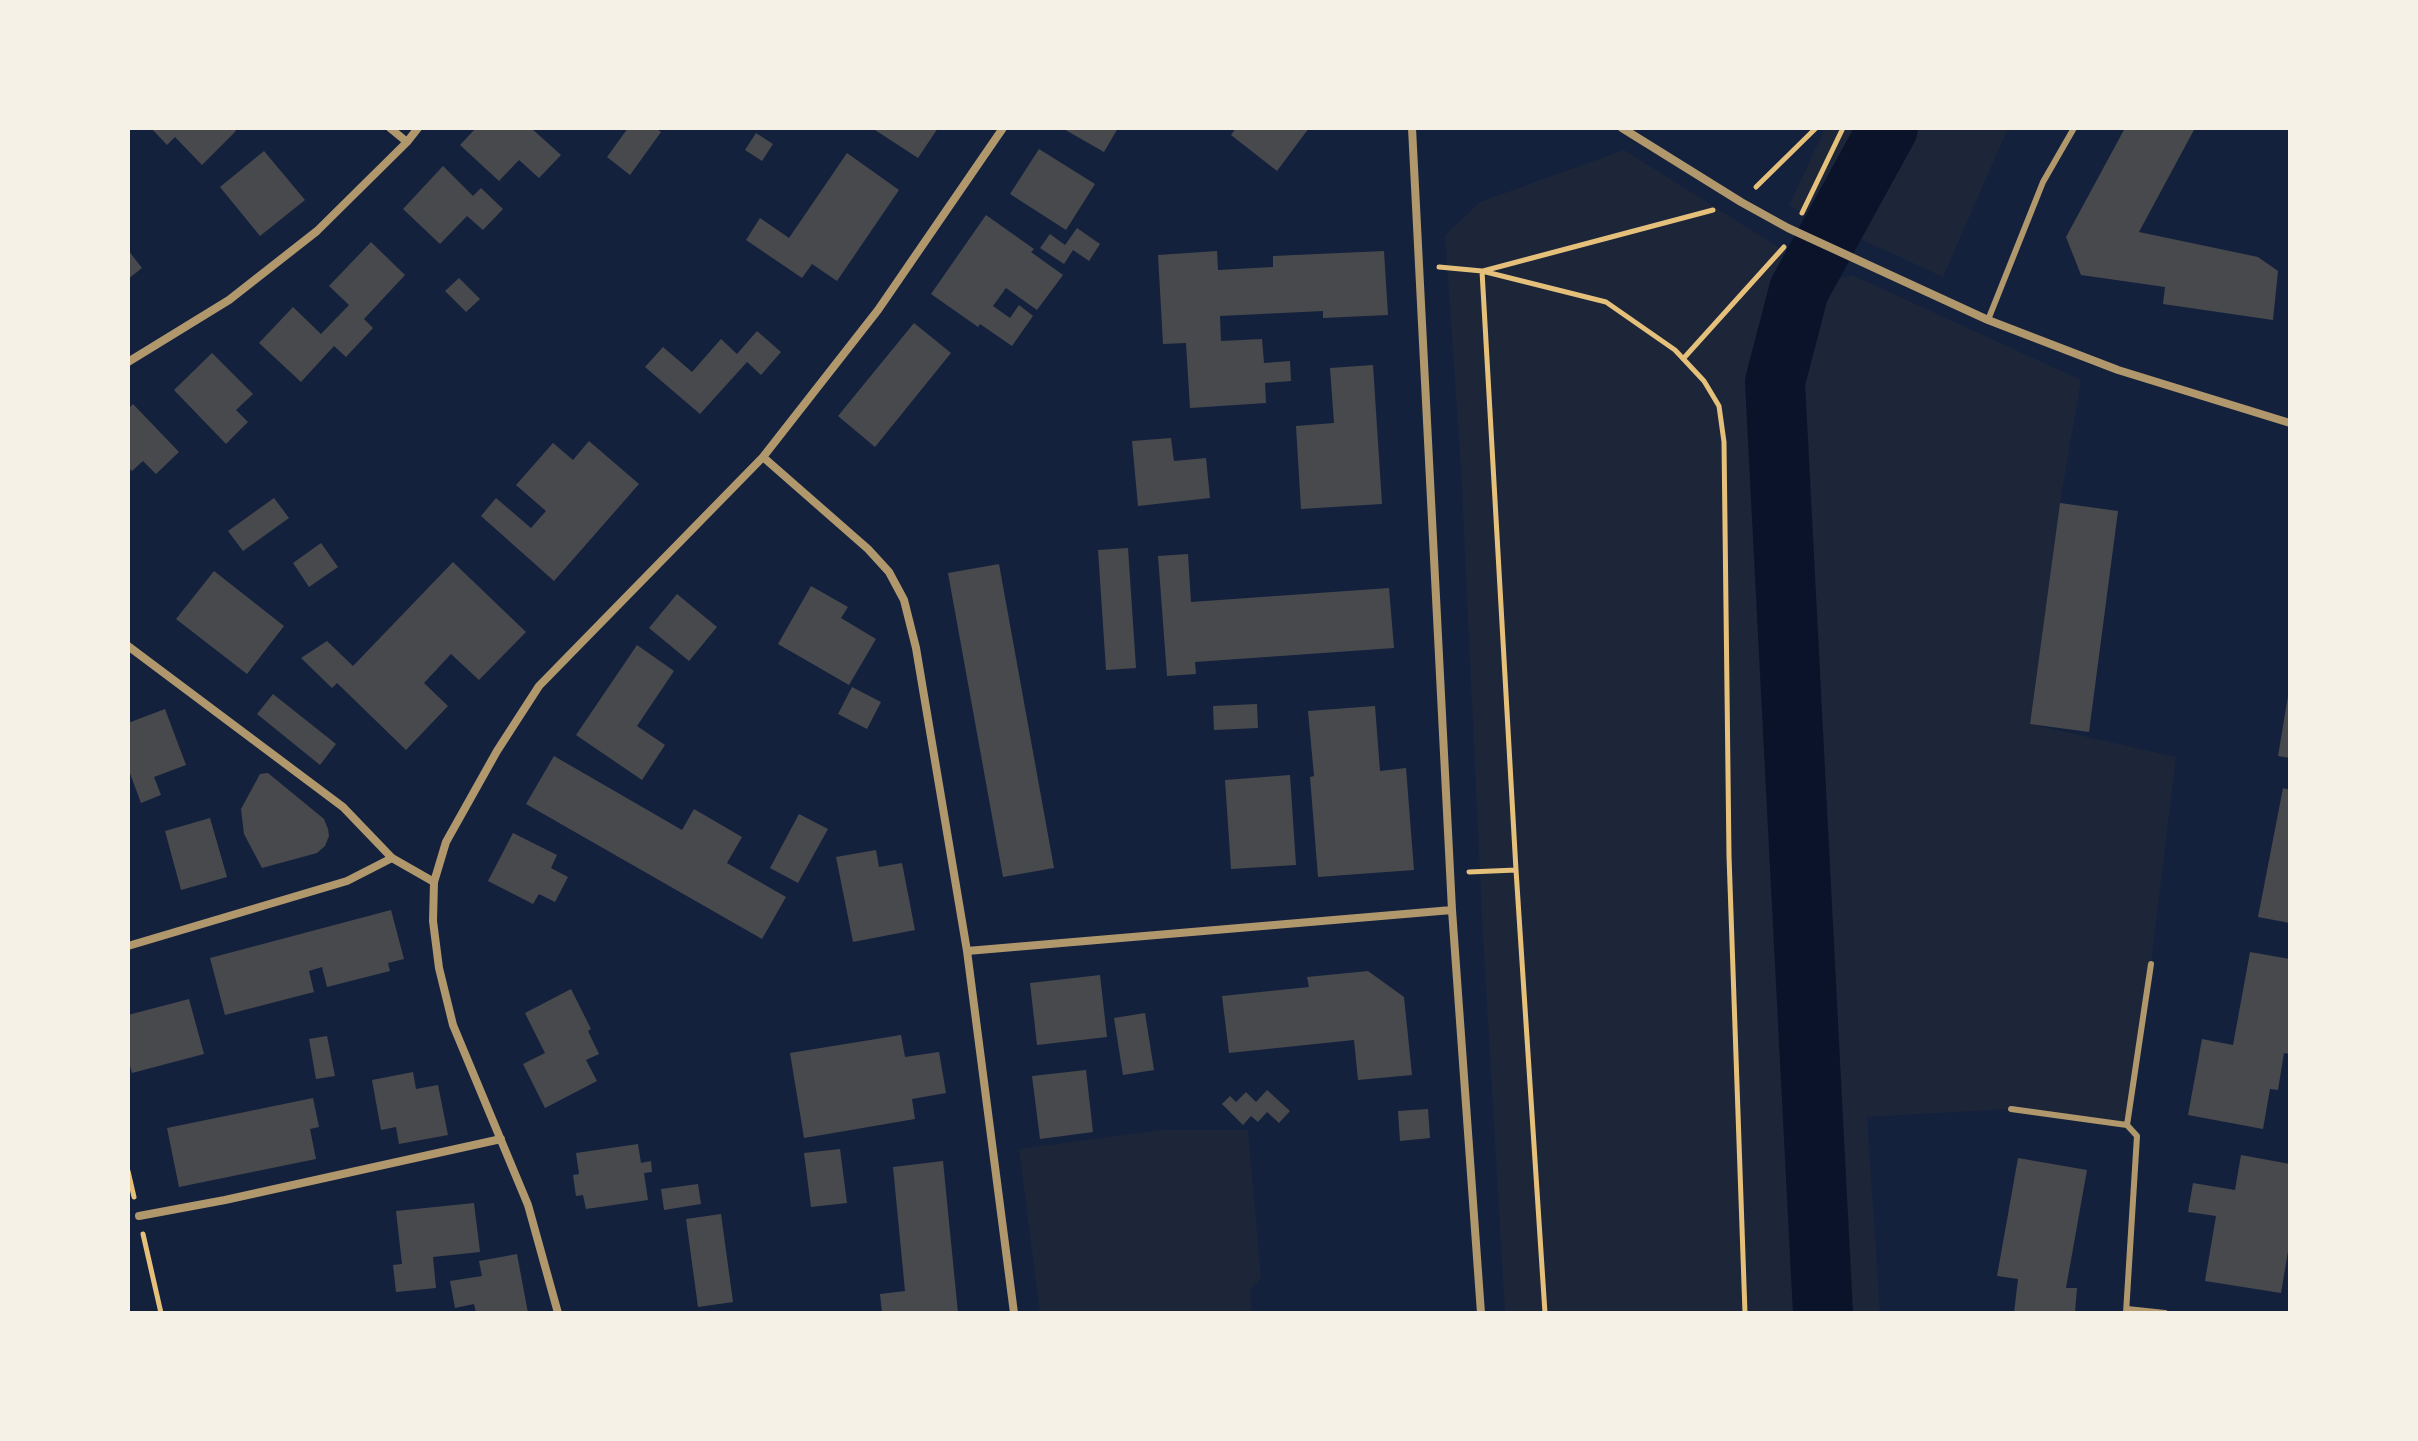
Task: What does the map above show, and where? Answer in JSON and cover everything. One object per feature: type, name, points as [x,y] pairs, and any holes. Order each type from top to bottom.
[{"type":"street","points":[[390,128],[407,142]]},
{"type":"street","points":[[128,362],[229,300],[317,231],[418,128]]},
{"type":"street","points":[[558,1313],[528,1205],[453,1025],[439,968],[433,921],[434,882],[446,842],[539,686],[763,457],[878,310],[1003,128]]},
{"type":"street","points":[[1412,128],[1452,910],[1481,1313]]},
{"type":"street","points":[[1622,128],[1788,228],[1988,320],[2118,370],[2290,423]]},
{"type":"street","points":[[763,457],[868,549],[889,572],[904,600],[916,648],[967,951],[1014,1313]]},
{"type":"street","points":[[128,646],[343,807],[392,858],[434,882]]},
{"type":"street","points":[[128,946],[347,881],[392,858]]},
{"type":"street","points":[[967,951],[1452,910]]},
{"type":"street","points":[[139,1216],[501,1139]]},
{"type":"lane","points":[[1988,320],[2043,182],[2074,128]]},
{"type":"lane","points":[[2127,1125],[2151,964]]},
{"type":"lane","points":[[2011,1109],[2127,1125],[2137,1136],[2126,1311],[2165,1313]]},
{"type":"lane","points":[[128,1218],[139,1216]]},
{"type":"path","points":[[1482,271],[1741,202],[1816,128]]},
{"type":"path","points":[[1798,221],[1843,128]]},
{"type":"path","points":[[1683,359],[1785,246]]},
{"type":"path","points":[[1420,265],[1482,271],[1606,302],[1675,350],[1704,381],[1719,406],[1724,442],[1729,856],[1745,1313]]},
{"type":"path","points":[[1482,271],[1545,1313]]},
{"type":"path","points":[[1451,873],[1516,870]]},
{"type":"path","points":[[128,1171],[161,1313]]},
{"type":"shaded area","points":[[1825,128],[2008,128],[1943,277],[1789,206]]},
{"type":"shaded area","points":[[1624,150],[1836,280],[1852,275],[2081,380],[2060,503],[2030,724],[2176,757],[2151,964],[2127,1125],[2011,1109],[1867,1117],[1880,1313],[1505,1313],[1482,917],[1461,467],[1445,235],[1480,202]]},
{"type":"shaded area","points":[[1161,1130],[1248,1130],[1261,1278],[1250,1290],[1252,1313],[1040,1313],[1019,1149]]},
{"type":"building","points":[[151,128],[233,128],[236,131],[202,165],[175,137],[167,145]]},
{"type":"building","points":[[476,128],[531,128],[561,155],[539,178],[519,160],[499,181],[460,145]]},
{"type":"building","points":[[628,128],[656,128],[661,132],[630,175],[607,157]]},
{"type":"building","points":[[872,128],[938,128],[918,158]]},
{"type":"building","points":[[1062,128],[1118,128],[1104,152]]},
{"type":"building","points":[[1236,128],[1309,128],[1277,171],[1231,135]]},
{"type":"building","points":[[2125,128],[2195,128],[2139,232],[2258,257],[2278,271],[2273,320],[2163,304],[2165,287],[2081,275],[2066,237]]},
{"type":"building","points":[[756,133],[773,144],[762,161],[745,150]]},
{"type":"building","points":[[1039,149],[1095,184],[1066,230],[1010,194]]},
{"type":"building","points":[[264,151],[305,200],[260,236],[220,187]]},
{"type":"building","points":[[847,153],[899,190],[837,281],[812,264],[802,278],[746,240],[760,218],[789,238]]},
{"type":"building","points":[[443,166],[473,196],[481,188],[503,209],[483,230],[467,216],[440,244],[403,209]]},
{"type":"building","points":[[986,215],[1034,249],[1031,252],[1063,275],[1037,310],[1006,288],[993,306],[1010,318],[1019,305],[1033,316],[1012,346],[931,294]]},
{"type":"building","points":[[1077,228],[1100,244],[1089,261],[1073,250],[1064,264],[1040,248],[1050,234],[1065,245]]},
{"type":"building","points":[[371,242],[405,275],[364,319],[373,328],[346,357],[334,346],[301,382],[259,343],[293,307],[321,334],[349,305],[329,286]]},
{"type":"building","points":[[128,250],[142,268],[128,279]]},
{"type":"building","points":[[1217,251],[1218,270],[1273,267],[1273,256],[1384,251],[1388,315],[1323,318],[1323,311],[1220,316],[1221,341],[1262,339],[1264,363],[1290,361],[1291,381],[1265,383],[1266,403],[1190,408],[1186,343],[1163,344],[1158,255]]},
{"type":"building","points":[[459,278],[480,299],[466,312],[445,291]]},
{"type":"building","points":[[914,323],[951,353],[875,447],[838,416]]},
{"type":"building","points":[[757,331],[781,352],[761,375],[747,362],[700,414],[645,367],[663,347],[692,372],[721,339],[737,354]]},
{"type":"building","points":[[212,353],[253,394],[236,410],[248,422],[226,444],[174,390]]},
{"type":"building","points":[[1373,365],[1382,504],[1301,509],[1296,426],[1334,423],[1330,368]]},
{"type":"building","points":[[133,404],[179,452],[156,474],[143,461],[132,471],[128,467],[128,409]]},
{"type":"building","points":[[1171,438],[1174,461],[1206,458],[1210,498],[1138,506],[1132,441]]},
{"type":"building","points":[[589,441],[639,484],[554,581],[481,516],[496,498],[531,528],[546,511],[516,485],[553,443],[573,460]]},
{"type":"building","points":[[274,498],[289,518],[243,551],[228,531]]},
{"type":"building","points":[[2060,503],[2118,511],[2089,732],[2030,724]]},
{"type":"building","points":[[321,543],[338,567],[309,587],[293,563]]},
{"type":"building","points":[[1128,548],[1136,668],[1106,670],[1098,550]]},
{"type":"building","points":[[1188,554],[1191,602],[1389,588],[1394,648],[1195,662],[1196,674],[1167,676],[1158,556]]},
{"type":"building","points":[[453,562],[526,632],[479,680],[451,654],[424,683],[448,706],[406,750],[337,683],[332,688],[301,658],[327,641],[353,666]]},
{"type":"building","points":[[999,564],[1054,868],[1003,877],[948,573]]},
{"type":"building","points":[[214,571],[284,626],[247,674],[176,619]]},
{"type":"building","points":[[811,586],[848,607],[841,618],[876,639],[849,685],[778,644]]},
{"type":"building","points":[[677,594],[717,627],[689,661],[649,628]]},
{"type":"building","points":[[637,645],[674,671],[637,726],[665,745],[642,780],[576,735]]},
{"type":"building","points":[[852,687],[881,702],[867,729],[838,714]]},
{"type":"building","points":[[273,694],[336,744],[320,765],[257,714]]},
{"type":"building","points":[[2290,696],[2290,758],[2278,756]]},
{"type":"building","points":[[1257,704],[1258,728],[1214,730],[1213,706]]},
{"type":"building","points":[[1375,706],[1380,771],[1406,768],[1414,870],[1318,877],[1308,711]]},
{"type":"building","points":[[165,709],[186,765],[154,777],[161,795],[141,803],[128,768],[128,723]]},
{"type":"building","points":[[554,756],[682,830],[694,809],[742,837],[727,863],[786,897],[762,939],[526,804]]},
{"type":"building","points":[[268,773],[324,819],[329,836],[325,846],[317,853],[262,868],[244,834],[241,809],[260,774]]},
{"type":"building","points":[[1290,775],[1296,865],[1231,869],[1225,780]]},
{"type":"building","points":[[2283,788],[2290,790],[2290,923],[2258,917]]},
{"type":"building","points":[[799,814],[828,829],[798,883],[770,868]]},
{"type":"building","points":[[210,818],[227,877],[181,890],[165,831]]},
{"type":"building","points":[[513,833],[557,855],[551,868],[568,877],[555,902],[539,894],[533,904],[488,881]]},
{"type":"building","points":[[876,850],[879,867],[902,863],[915,930],[853,942],[836,857]]},
{"type":"building","points":[[391,910],[404,959],[388,963],[390,971],[327,987],[322,967],[309,971],[314,992],[225,1015],[210,958]]},
{"type":"building","points":[[2250,952],[2290,959],[2290,1054],[2284,1053],[2278,1090],[2270,1089],[2263,1129],[2188,1115],[2202,1039],[2233,1045]]},
{"type":"building","points":[[1368,971],[1404,997],[1412,1075],[1358,1080],[1354,1040],[1229,1053],[1222,996],[1309,987],[1307,977]]},
{"type":"building","points":[[1100,975],[1107,1037],[1037,1045],[1030,983]]},
{"type":"building","points":[[571,989],[591,1029],[588,1031],[599,1054],[586,1060],[597,1081],[545,1108],[523,1064],[545,1053],[525,1013]]},
{"type":"building","points":[[189,999],[204,1054],[132,1073],[128,1058],[128,1015]]},
{"type":"building","points":[[1145,1013],[1154,1070],[1123,1075],[1114,1018]]},
{"type":"building","points":[[901,1035],[905,1057],[939,1052],[946,1093],[912,1099],[915,1119],[804,1138],[790,1053]]},
{"type":"building","points":[[327,1036],[335,1076],[316,1079],[309,1039]]},
{"type":"building","points":[[1086,1070],[1093,1132],[1040,1139],[1032,1076]]},
{"type":"building","points":[[413,1072],[416,1089],[438,1085],[448,1135],[399,1144],[396,1127],[381,1130],[372,1080]]},
{"type":"building","points":[[1267,1090],[1290,1111],[1279,1123],[1267,1112],[1258,1122],[1251,1116],[1243,1125],[1222,1104],[1230,1096],[1236,1102],[1246,1092],[1256,1102]]},
{"type":"building","points":[[313,1098],[319,1127],[310,1129],[316,1159],[179,1187],[167,1128]]},
{"type":"building","points":[[1428,1109],[1430,1138],[1400,1141],[1398,1111]]},
{"type":"building","points":[[638,1144],[641,1163],[651,1161],[652,1172],[644,1173],[648,1200],[586,1209],[583,1195],[576,1196],[573,1175],[579,1174],[576,1153]]},
{"type":"building","points":[[840,1149],[847,1203],[811,1207],[804,1153]]},
{"type":"building","points":[[2241,1155],[2290,1164],[2290,1239],[2281,1293],[2205,1281],[2216,1216],[2188,1212],[2193,1183],[2235,1190]]},
{"type":"building","points":[[2018,1158],[2087,1170],[2066,1288],[2077,1288],[2075,1313],[2014,1313],[2018,1279],[1997,1276]]},
{"type":"building","points":[[943,1161],[958,1313],[882,1313],[880,1294],[905,1291],[893,1167]]},
{"type":"building","points":[[698,1184],[701,1204],[664,1210],[661,1189]]},
{"type":"building","points":[[474,1203],[480,1252],[433,1257],[436,1288],[396,1292],[393,1265],[402,1264],[396,1211]]},
{"type":"building","points":[[721,1214],[733,1302],[698,1307],[686,1219]]},
{"type":"building","points":[[517,1254],[528,1313],[476,1313],[474,1304],[455,1308],[450,1281],[482,1276],[479,1261]]},
{"type":"waterway","points":[[1823,1313],[1775,382],[1799,290],[1888,128]]}]
